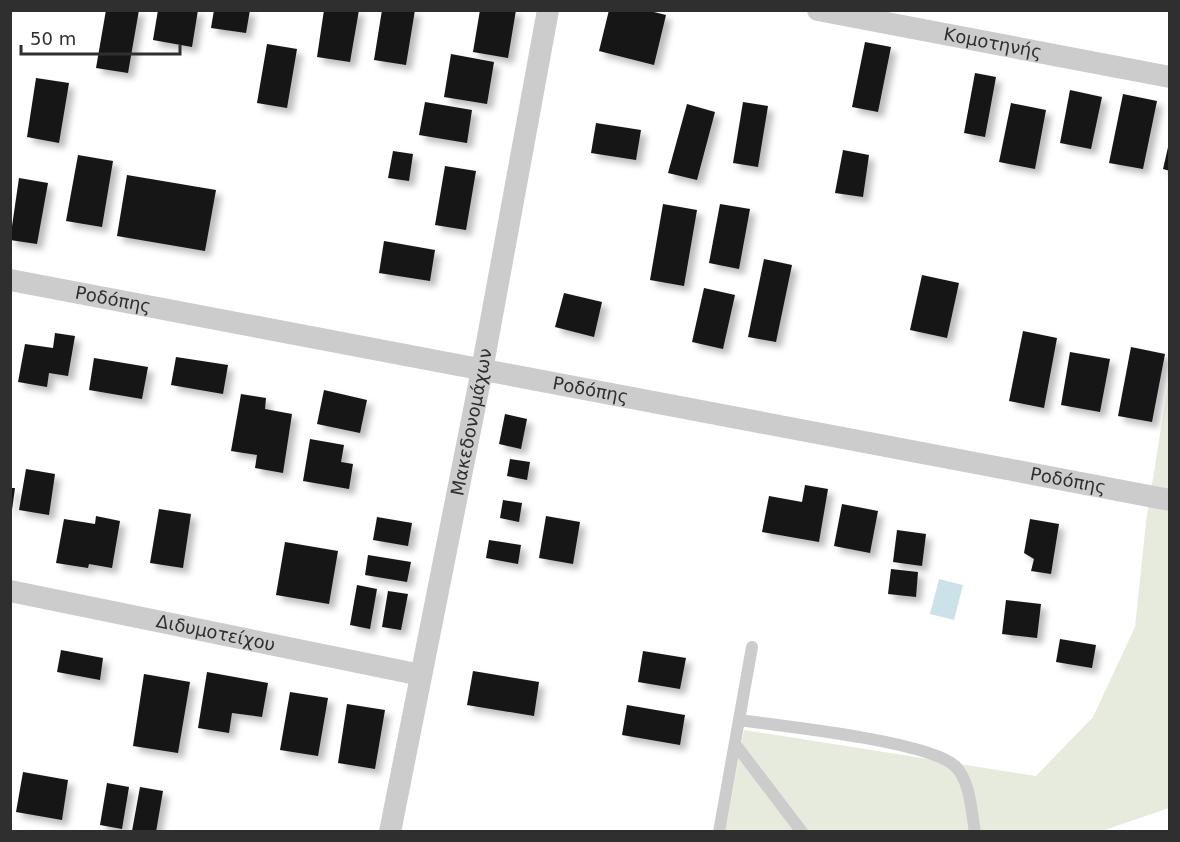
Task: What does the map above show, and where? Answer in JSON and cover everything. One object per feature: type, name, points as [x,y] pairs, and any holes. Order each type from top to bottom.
[{"type":"street","name":"Μακεδονομάχων","points":[[390,831],[483,370],[548,10]]},
{"type":"street","name":"Κομοτηνής","points":[[818,10],[1170,77]]},
{"type":"street","name":"Ροδόπης","points":[[10,280],[1170,500]]},
{"type":"street","name":"Διδυμοτείχου","points":[[10,591],[421,675]]},
{"type":"lane","points":[[719,831],[752,647]]},
{"type":"lane","points":[[739,720],[863,738],[916,749],[940,758],[954,765],[961,774],[967,788],[975,831]]},
{"type":"lane","points":[[735,744],[802,831]]},
{"type":"shaded area","points":[[1169,378],[1169,808],[1099,832],[725,832],[744,730],[1036,776],[1093,717],[1135,627],[1146,522]]},
{"type":"water","points":[[939,579],[963,585],[954,620],[930,614]]},
{"type":"building","points":[[106,10],[139,10],[128,73],[96,68]]},
{"type":"building","points":[[158,10],[198,10],[192,47],[153,40]]},
{"type":"building","points":[[214,10],[250,10],[246,33],[211,28]]},
{"type":"building","points":[[324,10],[359,10],[350,62],[317,57]]},
{"type":"building","points":[[382,10],[415,10],[406,65],[374,60]]},
{"type":"building","points":[[480,10],[516,10],[508,58],[473,52]]},
{"type":"building","points":[[609,10],[646,10],[666,15],[654,65],[599,51]]},
{"type":"building","points":[[865,42],[891,47],[878,112],[852,107]]},
{"type":"building","points":[[267,44],[297,49],[287,108],[257,103]]},
{"type":"building","points":[[451,54],[494,62],[487,104],[444,97]]},
{"type":"building","points":[[975,73],[996,77],[985,137],[964,133]]},
{"type":"building","points":[[36,78],[69,83],[59,143],[27,137]]},
{"type":"building","points":[[1070,90],[1102,97],[1091,149],[1060,143]]},
{"type":"building","points":[[1123,94],[1157,101],[1143,169],[1109,163]]},
{"type":"building","points":[[425,102],[472,110],[467,143],[419,135]]},
{"type":"building","points":[[743,102],[768,106],[758,167],[733,163]]},
{"type":"building","points":[[1011,103],[1046,110],[1035,169],[999,162]]},
{"type":"building","points":[[687,104],[715,112],[697,180],[668,173]]},
{"type":"building","points":[[596,123],[641,130],[636,160],[591,153]]},
{"type":"building","points":[[1170,143],[1170,171],[1163,169]]},
{"type":"building","points":[[843,150],[869,155],[863,197],[835,193]]},
{"type":"building","points":[[393,151],[413,154],[409,181],[388,178]]},
{"type":"building","points":[[78,155],[113,161],[102,227],[66,221]]},
{"type":"building","points":[[445,166],[476,171],[466,230],[435,225]]},
{"type":"building","points":[[127,175],[216,190],[205,251],[117,236]]},
{"type":"building","points":[[19,178],[48,183],[37,244],[10,240]]},
{"type":"building","points":[[663,204],[697,210],[684,286],[650,280]]},
{"type":"building","points":[[720,204],[750,209],[739,269],[709,263]]},
{"type":"building","points":[[384,241],[435,250],[430,281],[379,273]]},
{"type":"building","points":[[764,259],[792,265],[776,342],[748,337]]},
{"type":"building","points":[[922,275],[959,283],[947,338],[910,330]]},
{"type":"building","points":[[704,288],[735,295],[723,349],[692,342]]},
{"type":"building","points":[[564,293],[602,302],[594,337],[555,327]]},
{"type":"building","points":[[1023,331],[1057,338],[1044,408],[1009,401]]},
{"type":"building","points":[[55,333],[75,336],[68,376],[49,373],[47,387],[18,382],[25,344],[53,348]]},
{"type":"building","points":[[1131,347],[1165,354],[1152,422],[1118,416]]},
{"type":"building","points":[[1070,352],[1110,359],[1100,412],[1061,405]]},
{"type":"building","points":[[176,357],[228,365],[223,394],[171,385]]},
{"type":"building","points":[[94,358],[148,367],[142,399],[89,390]]},
{"type":"building","points":[[324,390],[367,400],[360,433],[317,424]]},
{"type":"building","points":[[241,394],[266,398],[265,409],[292,414],[283,473],[255,468],[257,455],[231,451]]},
{"type":"building","points":[[505,414],[527,419],[521,449],[499,444]]},
{"type":"building","points":[[310,439],[344,445],[341,462],[353,464],[349,489],[303,481]]},
{"type":"building","points":[[510,459],[530,462],[527,480],[507,476]]},
{"type":"building","points":[[26,469],[55,474],[49,515],[19,510]]},
{"type":"building","points":[[805,485],[828,489],[819,542],[762,532],[769,496],[802,502]]},
{"type":"building","points":[[10,488],[15,488],[12,510],[10,510]]},
{"type":"building","points":[[503,500],[522,503],[519,522],[500,518]]},
{"type":"building","points":[[842,504],[878,511],[870,553],[834,546]]},
{"type":"building","points":[[159,509],[191,514],[183,568],[150,563]]},
{"type":"building","points":[[96,516],[120,521],[112,568],[89,564],[88,568],[56,563],[64,519],[95,524]]},
{"type":"building","points":[[546,516],[580,522],[573,564],[539,558]]},
{"type":"building","points":[[377,517],[412,523],[408,546],[373,540]]},
{"type":"building","points":[[1030,519],[1059,524],[1051,574],[1031,571],[1034,559],[1024,553]]},
{"type":"building","points":[[897,530],[926,534],[922,566],[893,562]]},
{"type":"building","points":[[489,540],[521,545],[518,564],[486,558]]},
{"type":"building","points":[[285,542],[338,551],[329,604],[276,595]]},
{"type":"building","points":[[368,555],[411,562],[407,582],[365,575]]},
{"type":"building","points":[[891,569],[918,572],[916,597],[888,594]]},
{"type":"building","points":[[357,585],[377,589],[370,629],[350,625]]},
{"type":"building","points":[[388,591],[408,594],[401,630],[382,627]]},
{"type":"building","points":[[1006,600],[1041,604],[1037,638],[1002,634]]},
{"type":"building","points":[[1060,639],[1096,645],[1092,668],[1056,662]]},
{"type":"building","points":[[61,650],[103,658],[100,680],[57,672]]},
{"type":"building","points":[[643,651],[686,658],[680,689],[638,682]]},
{"type":"building","points":[[473,671],[539,682],[534,716],[467,705]]},
{"type":"building","points":[[207,672],[268,683],[262,717],[232,713],[229,733],[198,728]]},
{"type":"building","points":[[144,674],[190,682],[178,753],[133,746]]},
{"type":"building","points":[[290,692],[328,698],[318,756],[280,750]]},
{"type":"building","points":[[347,704],[385,710],[375,769],[338,763]]},
{"type":"building","points":[[627,705],[685,715],[680,745],[622,735]]},
{"type":"building","points":[[23,772],[68,780],[62,820],[16,812]]},
{"type":"building","points":[[107,783],[129,787],[122,829],[100,825]]},
{"type":"building","points":[[140,787],[163,791],[156,832],[132,831]]}]
